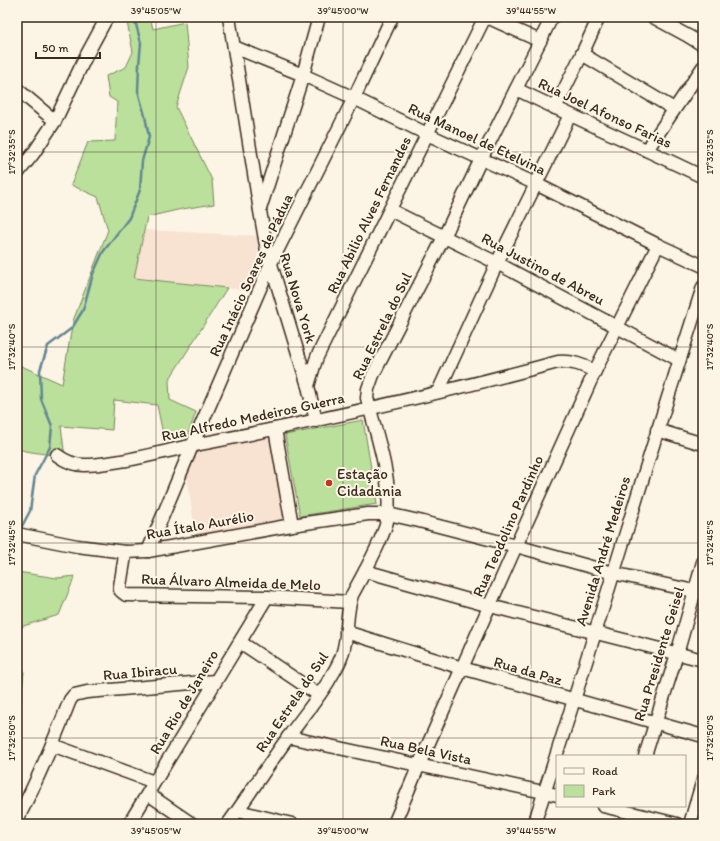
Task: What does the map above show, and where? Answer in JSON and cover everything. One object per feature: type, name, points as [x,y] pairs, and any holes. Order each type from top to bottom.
[{"type":"street","points":[[17,174],[56,121],[100,22],[108,17]]},
{"type":"street","name":"Rua Nova York","points":[[229,17],[267,250],[308,386],[316,421]]},
{"type":"street","points":[[260,211],[319,17]]},
{"type":"street","name":"Rua Inácio Soares de Pádua","points":[[148,551],[271,263],[354,98],[392,17]]},
{"type":"street","points":[[486,17],[540,41]]},
{"type":"street","name":"Rua Abilio Alves Fernandes","points":[[308,386],[317,357],[486,17]]},
{"type":"street","name":"Rua Estrela do Sul","points":[[228,824],[319,695],[342,656],[345,643],[347,618],[352,595],[376,551],[387,522],[388,514],[387,487],[381,453],[367,398],[370,380],[444,237],[552,17]]},
{"type":"street","points":[[555,108],[599,17]]},
{"type":"street","points":[[654,17],[703,45]]},
{"type":"street","name":"Rua Manoel de Etelvina","points":[[234,47],[354,98],[481,160],[536,184],[703,266]]},
{"type":"street","points":[[582,54],[674,109]]},
{"type":"street","points":[[647,150],[703,67]]},
{"type":"street","points":[[17,88],[56,121]]},
{"type":"street","name":"Rua Joel Afonso Farias","points":[[516,89],[703,177]]},
{"type":"street","points":[[438,392],[497,263],[570,115]]},
{"type":"street","name":"Rua Justino de Abreu","points":[[390,210],[497,263],[618,326],[679,360]]},
{"type":"street","name":"Rua Teodolino Pardinho","points":[[394,824],[516,546],[595,371],[658,245]]},
{"type":"street","name":"Avenida André Medeiros","points":[[556,755],[703,287]]},
{"type":"street","name":"Rua Alfredo Medeiros Guerra","points":[[57,455],[73,464],[99,464],[137,458],[370,409],[558,362],[578,363],[595,371]]},
{"type":"street","points":[[275,429],[292,525]]},
{"type":"street","points":[[657,430],[703,444]]},
{"type":"street","name":"Rua Ítalo Aurélio","points":[[17,534],[77,546],[125,552],[148,551],[292,525],[368,514],[388,514],[516,546],[613,573],[699,592]]},
{"type":"street","name":"Rua Álvaro Almeida de Melo","points":[[125,552],[120,590],[126,595],[267,597],[350,602]]},
{"type":"street","name":"Rua Presidente Geisel","points":[[645,755],[677,654],[699,592],[703,562]]},
{"type":"street","points":[[365,571],[490,606],[703,660]]},
{"type":"street","name":"Rua Rio de Janeiro","points":[[129,824],[267,597]]},
{"type":"street","name":"Rua da Paz","points":[[346,632],[462,668],[703,736]]},
{"type":"street","points":[[240,642],[319,695]]},
{"type":"street","name":"Rua Ibiracu","points":[[52,745],[70,700],[74,695],[87,692],[215,681]]},
{"type":"street","name":"Rua Bela Vista","points":[[288,737],[556,795]]},
{"type":"street","points":[[17,820],[52,745],[154,782]]},
{"type":"street","name":"Avenida André Medeiros","points":[[534,824],[556,755]]},
{"type":"street","points":[[690,824],[703,780]]},
{"type":"street","points":[[148,794],[192,824]]},
{"type":"street","points":[[612,807],[629,809],[677,824]]},
{"type":"street","points":[[238,811],[292,824]]},
{"type":"shaded area","points":[[144,230],[259,236],[254,291],[134,278]]},
{"type":"shaded area","points":[[272,432],[288,528],[197,545],[186,469],[196,447]]},
{"type":"green space","points":[[126,17],[150,17],[153,29],[185,22],[189,67],[176,107],[212,180],[214,204],[147,217],[134,278],[227,288],[169,380],[170,400],[196,412],[187,437],[164,439],[157,405],[114,400],[112,430],[61,426],[65,457],[25,451],[17,448],[17,364],[62,384],[73,321],[108,230],[98,197],[71,185],[88,142],[115,141],[117,102],[109,97],[106,76],[126,67],[133,52]]},
{"type":"green space","points":[[363,420],[377,504],[300,516],[285,435]]},
{"type":"green space","points":[[17,572],[57,578],[75,576],[59,615],[17,628]]},
{"type":"green space","points":[[17,663],[24,672],[17,735]]},
{"type":"waterway","points":[[21,528],[30,511],[35,475],[50,447],[52,426],[41,399],[40,370],[48,346],[72,328],[83,310],[93,274],[103,252],[129,218],[140,190],[142,161],[149,137],[138,91],[141,43],[134,17]]},
{"type":"place","name":"Estação Cidadania","points":[[329,483]]}]
